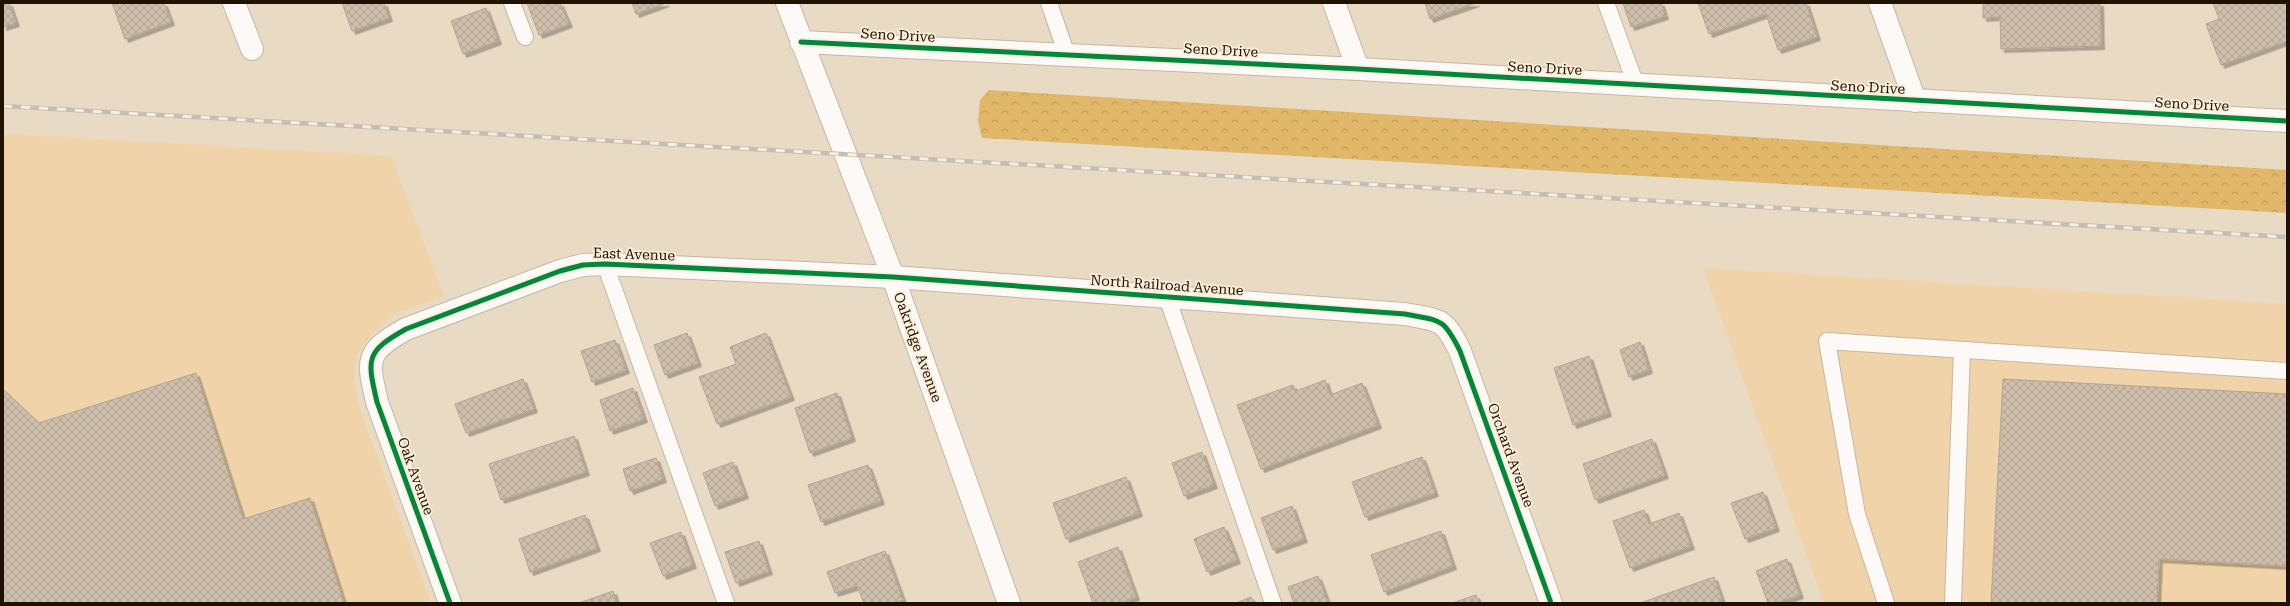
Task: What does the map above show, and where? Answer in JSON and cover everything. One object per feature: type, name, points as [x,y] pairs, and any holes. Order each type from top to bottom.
[{"type":"street","points":[[234,3],[252,49]]},
{"type":"street","name":"Oakridge Avenue","points":[[787,3],[893,277],[1009,603]]},
{"type":"street","points":[[1334,3],[1358,69]]},
{"type":"street","points":[[1880,3],[1915,101]]},
{"type":"street","name":"Seno Drive","points":[[801,42],[1358,69],[2287,121]]},
{"type":"street","name":"East Avenue","points":[[372,355],[384,342],[406,329],[560,270],[583,265],[605,264],[893,277]]},
{"type":"street","name":"North Railroad Avenue","points":[[893,277],[1405,314],[1440,320]]},
{"type":"street","name":"Orchard Avenue","points":[[1440,320],[1451,333],[1460,351],[1551,603]]},
{"type":"street","name":"Oak Avenue","points":[[372,355],[370,373],[377,402],[450,603]]},
{"type":"lane","points":[[512,3],[525,37]]},
{"type":"lane","points":[[1049,3],[1067,55]]},
{"type":"lane","points":[[1606,3],[1636,85]]},
{"type":"lane","points":[[605,264],[726,603]]},
{"type":"lane","points":[[1167,297],[1273,603]]},
{"type":"lane","points":[[1886,603],[1857,514],[1827,341],[2287,371]]},
{"type":"lane","points":[[1953,603],[1962,350]]},
{"type":"shaded area","points":[[3,134],[391,156],[444,296],[394,314],[373,333],[357,355],[354,377],[358,404],[431,603],[3,603]]},
{"type":"shaded area","points":[[1703,268],[2287,304],[2287,603],[1824,603]]},
{"type":"green space","points":[[989,90],[2287,170],[2287,213],[982,138],[978,121],[980,100]]},
{"type":"building","points":[[3,3],[9,3],[16,23],[3,27]]},
{"type":"building","points":[[112,3],[164,3],[171,22],[125,39]]},
{"type":"building","points":[[342,3],[384,3],[389,18],[352,31]]},
{"type":"building","points":[[527,3],[560,3],[569,24],[539,35]]},
{"type":"building","points":[[632,3],[666,3],[636,14]]},
{"type":"building","points":[[1425,3],[1476,3],[1430,19]]},
{"type":"building","points":[[1623,3],[1661,3],[1665,16],[1631,27]]},
{"type":"building","points":[[1698,3],[1806,3],[1817,37],[1778,50],[1766,14],[1709,34]]},
{"type":"building","points":[[1983,3],[2100,3],[2101,46],[2001,49],[2000,17],[1983,18]]},
{"type":"building","points":[[2213,3],[2287,3],[2287,41],[2221,65],[2206,24],[2219,19]]},
{"type":"building","points":[[486,8],[498,41],[463,54],[451,21]]},
{"type":"building","points":[[687,333],[698,363],[665,375],[654,345]]},
{"type":"building","points":[[766,333],[791,397],[717,424],[699,377],[736,364],[730,347]]},
{"type":"building","points":[[615,340],[626,370],[592,382],[581,351]]},
{"type":"building","points":[[1640,342],[1649,370],[1629,377],[1620,350]]},
{"type":"building","points":[[1589,356],[1608,413],[1573,425],[1554,368]]},
{"type":"building","points":[[196,373],[243,519],[310,498],[344,603],[3,603],[3,389],[39,423]]},
{"type":"building","points":[[523,379],[534,409],[466,433],[455,404]]},
{"type":"building","points":[[2003,379],[2287,394],[2287,566],[2159,559],[2157,603],[1991,603]]},
{"type":"building","points":[[1325,380],[1330,395],[1362,383],[1378,425],[1261,469],[1237,405],[1293,385],[1296,391]]},
{"type":"building","points":[[633,388],[644,419],[610,431],[600,400]]},
{"type":"building","points":[[837,393],[852,438],[810,453],[795,408]]},
{"type":"building","points":[[574,436],[586,472],[501,500],[489,464]]},
{"type":"building","points":[[1652,439],[1665,475],[1595,500],[1583,464]]},
{"type":"building","points":[[1202,452],[1214,485],[1184,496],[1172,463]]},
{"type":"building","points":[[1422,457],[1435,493],[1365,517],[1352,482]]},
{"type":"building","points":[[656,458],[663,479],[630,491],[623,469]]},
{"type":"building","points":[[733,462],[745,495],[715,506],[703,473]]},
{"type":"building","points":[[868,465],[881,501],[821,522],[808,485]]},
{"type":"building","points":[[1126,477],[1139,513],[1066,539],[1053,503]]},
{"type":"building","points":[[1763,492],[1776,528],[1745,539],[1731,503]]},
{"type":"building","points":[[1292,506],[1304,539],[1273,550],[1261,518]]},
{"type":"building","points":[[1644,510],[1649,524],[1679,513],[1691,546],[1630,568],[1613,521]]},
{"type":"building","points":[[585,515],[597,548],[530,572],[519,539]]},
{"type":"building","points":[[1224,527],[1237,560],[1207,572],[1194,539]]},
{"type":"building","points":[[1441,531],[1453,566],[1384,592],[1371,555]]},
{"type":"building","points":[[681,532],[693,565],[663,576],[650,543]]},
{"type":"building","points":[[759,541],[769,571],[736,583],[725,552]]},
{"type":"building","points":[[1118,547],[1136,597],[1120,603],[1093,603],[1078,562]]},
{"type":"building","points":[[885,551],[903,600],[893,603],[864,603],[857,586],[835,593],[827,572]]},
{"type":"building","points":[[1787,559],[1800,595],[1777,603],[1768,603],[1756,571]]},
{"type":"building","points":[[1318,576],[1328,603],[1294,603],[1288,587]]},
{"type":"building","points":[[1714,577],[1723,603],[1640,603]]},
{"type":"building","points":[[613,591],[617,603],[579,603]]},
{"type":"building","points":[[1476,595],[1479,603],[1452,603]]},
{"type":"building","points":[[1251,597],[1254,603],[1236,603]]},
{"type":"railway","points":[[3,106],[2287,237]]},
{"type":"cycle path","points":[[801,42],[1358,69],[2287,121]]},
{"type":"cycle path","points":[[450,603],[377,402],[372,376],[372,358],[383,344],[406,329],[560,271],[583,265],[605,264],[893,277],[1405,314],[1440,322],[1445,326],[1460,351],[1551,603]]}]
